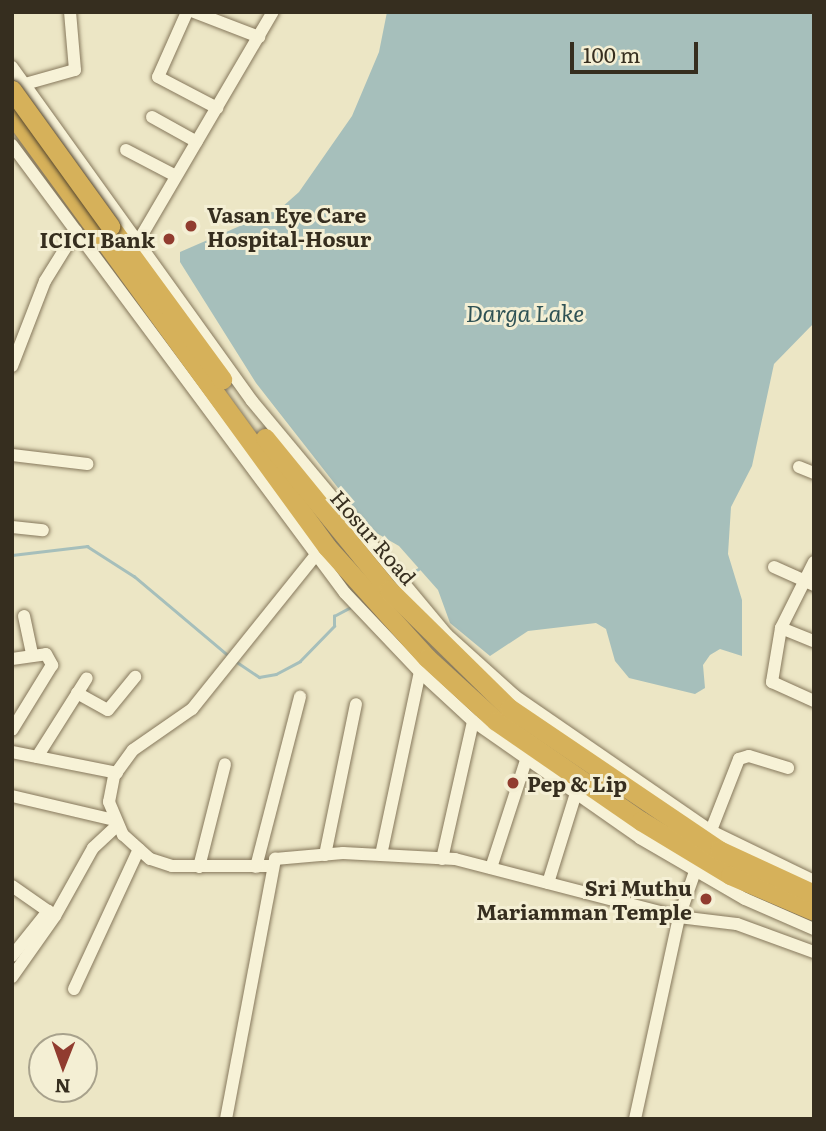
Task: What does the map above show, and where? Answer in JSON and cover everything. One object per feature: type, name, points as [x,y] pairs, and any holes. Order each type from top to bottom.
[{"type":"highway","name":"Hosur Road","points":[[18,86],[103,230]]},
{"type":"highway","name":"Hosur Road","points":[[12,114],[302,489],[365,577],[496,721],[703,851],[814,911]]},
{"type":"highway","name":"Hosur Road","points":[[703,851],[814,894]]},
{"type":"street","points":[[18,86],[75,70],[70,12]]},
{"type":"street","points":[[187,12],[158,77],[217,108]]},
{"type":"street","points":[[194,12],[259,37]]},
{"type":"street","points":[[139,240],[273,12]]},
{"type":"street","points":[[12,67],[18,86],[39,103],[139,240],[252,401],[365,577],[384,599],[514,695],[703,851],[814,929]]},
{"type":"street","points":[[12,104],[39,103]]},
{"type":"street","points":[[152,117],[197,142]]},
{"type":"street","points":[[12,145],[316,555],[365,577]]},
{"type":"street","points":[[126,150],[176,176]]},
{"type":"street","points":[[12,366],[46,281],[76,231]]},
{"type":"street","points":[[12,455],[87,464]]},
{"type":"street","points":[[799,467],[814,473]]},
{"type":"street","points":[[12,527],[43,530]]},
{"type":"street","points":[[273,866],[172,866],[139,849],[116,823],[109,802],[117,773],[133,750],[192,709],[316,555]]},
{"type":"street","points":[[814,562],[809,583],[781,628],[772,682],[814,701]]},
{"type":"street","points":[[775,567],[809,583]]},
{"type":"street","points":[[384,599],[420,672],[473,721],[576,793],[703,851],[814,881]]},
{"type":"street","points":[[24,615],[32,655]]},
{"type":"street","points":[[781,628],[814,640]]},
{"type":"street","points":[[12,659],[46,654],[52,665],[12,730]]},
{"type":"street","points":[[381,855],[420,672]]},
{"type":"street","points":[[77,693],[111,710],[135,677]]},
{"type":"street","points":[[37,757],[87,678]]},
{"type":"street","points":[[256,866],[300,697]]},
{"type":"street","points":[[325,855],[356,705]]},
{"type":"street","points":[[443,859],[473,721]]},
{"type":"street","points":[[12,752],[117,773]]},
{"type":"street","points":[[635,1119],[679,917],[742,757],[788,768]]},
{"type":"street","points":[[491,869],[526,760]]},
{"type":"street","points":[[199,867],[225,764]]},
{"type":"street","points":[[548,883],[576,793]]},
{"type":"street","points":[[12,796],[116,823]]},
{"type":"street","points":[[12,977],[93,848],[116,823]]},
{"type":"street","points":[[74,989],[139,849]]},
{"type":"street","points":[[226,1119],[275,859],[325,855],[381,855],[443,859],[679,917],[737,924],[814,952]]},
{"type":"street","points":[[12,886],[52,913]]},
{"type":"street","points":[[12,956],[52,913]]},
{"type":"water","name":"Darga Lake","points":[[387,12],[814,12],[814,323],[774,364],[752,466],[731,507],[728,554],[742,600],[742,656],[720,649],[710,655],[703,665],[705,688],[695,694],[629,678],[615,661],[606,629],[596,623],[528,631],[490,656],[450,623],[438,590],[399,546],[371,530],[256,383],[180,262],[180,252],[281,208],[299,192],[352,116],[379,52]]},
{"type":"waterway","points":[[12,555],[87,546],[134,576],[229,656]]},
{"type":"waterway","points":[[404,577],[420,568]]},
{"type":"waterway","points":[[237,662],[259,677],[276,674],[300,661],[334,626],[334,616],[353,606]]},
{"type":"place","name":"Vasan Eye Care Hospital-Hosur","points":[[191,226]]},
{"type":"place","name":"ICICI Bank","points":[[169,239]]},
{"type":"place","name":"Pep & Lip","points":[[513,783]]},
{"type":"place","name":"Sri Muthu Mariamman Temple","points":[[706,899]]}]
